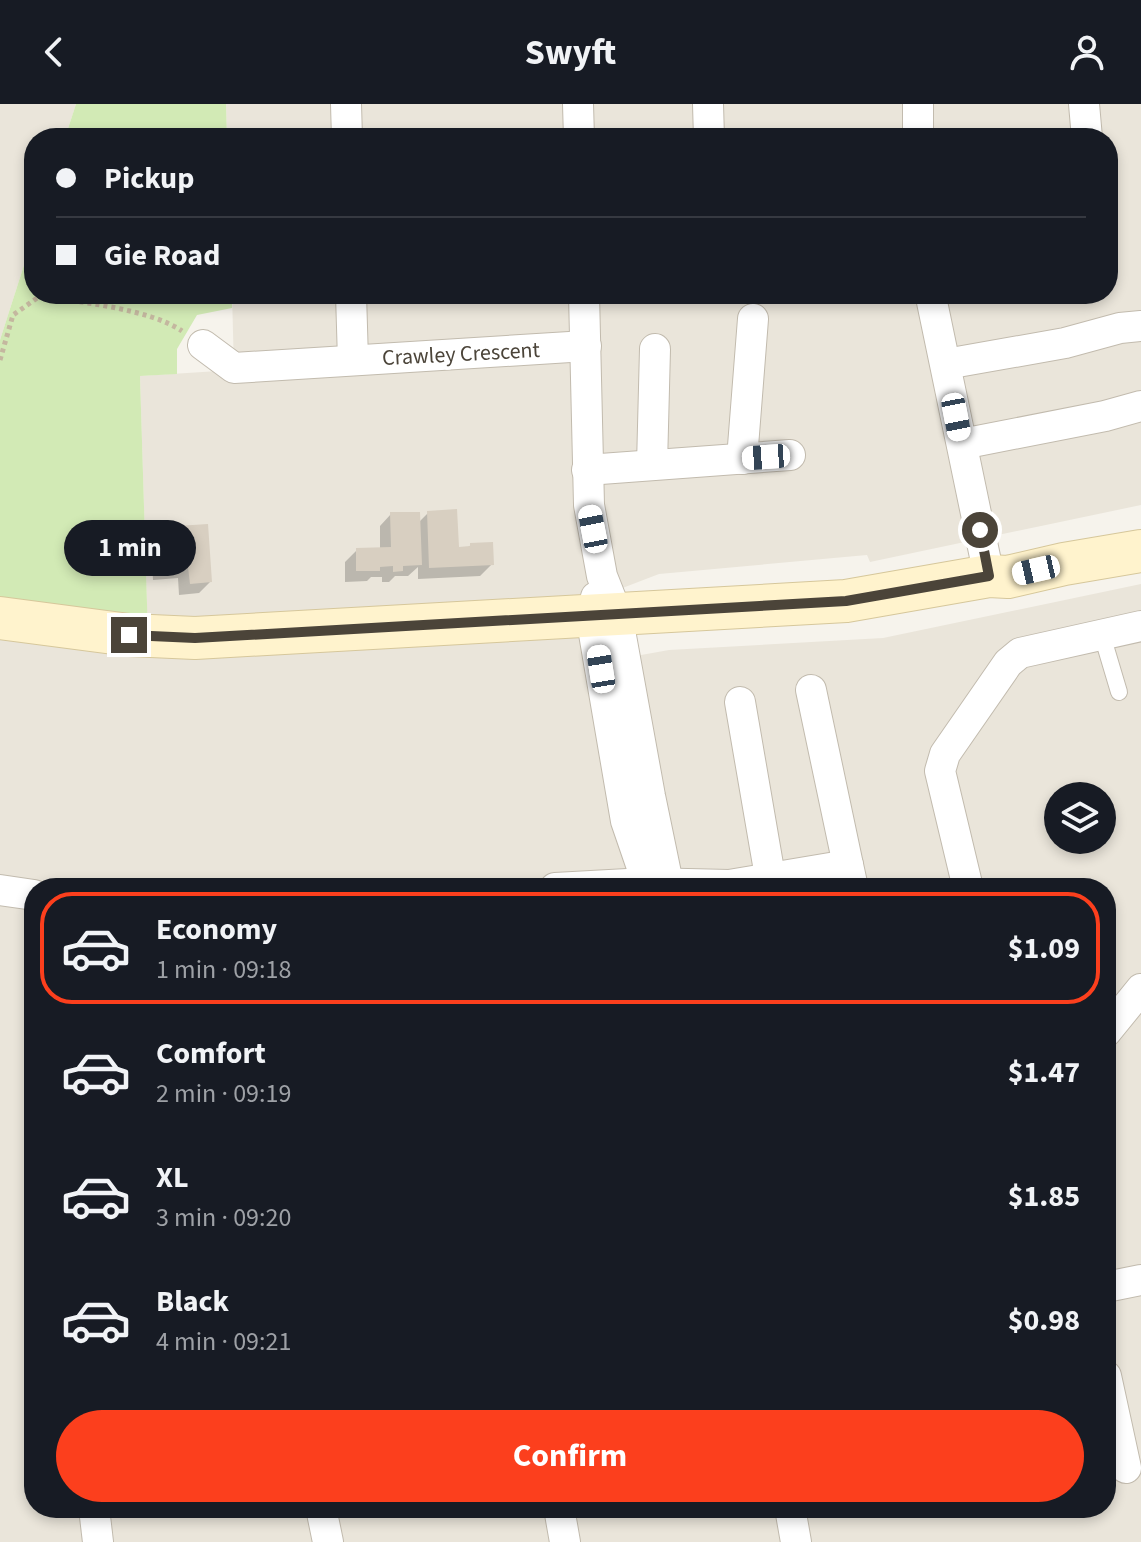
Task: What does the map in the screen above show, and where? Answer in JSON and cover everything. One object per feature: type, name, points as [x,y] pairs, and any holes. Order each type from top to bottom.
[{"type":"street","points":[[346,104],[347,128]]},
{"type":"street","points":[[578,104],[579,128]]},
{"type":"street","points":[[708,104],[709,128]]},
{"type":"street","points":[[918,104],[918,128]]},
{"type":"street","points":[[1084,104],[1086,128]]},
{"type":"street","name":"Crawley Crescent","points":[[351,304],[353,360],[586,346]]},
{"type":"street","points":[[584,304],[589,505],[602,576],[626,821],[654,878]]},
{"type":"street","points":[[932,304],[989,576]]},
{"type":"street","points":[[742,459],[753,319]]},
{"type":"street","points":[[946,364],[1141,326]]},
{"type":"street","points":[[203,345],[234,368],[353,360]]},
{"type":"street","points":[[652,465],[655,349]]},
{"type":"street","points":[[962,444],[1141,406]]},
{"type":"street","points":[[587,470],[790,455]]},
{"type":"street","points":[[989,576],[1019,560],[1141,531]]},
{"type":"street","points":[[0,618],[129,635],[195,638],[846,601],[989,576],[1008,577],[1141,551]]},
{"type":"street","points":[[966,878],[940,771],[945,754],[1008,663],[1020,653],[1141,626]]},
{"type":"street","points":[[811,690],[850,876],[827,878]]},
{"type":"street","points":[[740,702],[770,878]]},
{"type":"street","points":[[0,890],[24,894]]},
{"type":"street","points":[[1116,1020],[1141,989]]},
{"type":"street","points":[[1116,1285],[1141,1280]]},
{"type":"street","points":[[1116,1422],[1126,1468]]},
{"type":"street","points":[[95,1518],[98,1542]]},
{"type":"street","points":[[323,1518],[328,1542]]},
{"type":"street","points":[[561,1518],[565,1542]]},
{"type":"street","points":[[792,1518],[796,1542]]},
{"type":"lane","points":[[1102,635],[1119,692]]},
{"type":"path","points":[[0,360],[13,315],[29,304]]},
{"type":"path","points":[[81,304],[173,325],[203,345]]},
{"type":"shaded area","points":[[0,104],[76,104],[68,128],[24,128],[24,265],[0,340]]},
{"type":"shaded area","points":[[226,104],[1141,104],[1141,505],[870,562],[867,555],[659,574],[612,592],[630,657],[669,650],[883,638],[1141,584],[1141,1542],[0,1542],[0,621],[148,640],[140,376],[234,370],[232,304],[1118,304],[1118,128],[227,128]]},
{"type":"green space","points":[[76,104],[226,104],[227,128],[68,128]]},
{"type":"green space","points":[[24,265],[24,304],[232,304],[232,308],[197,315],[177,349],[177,374],[140,376],[148,636],[0,618],[0,340]]},
{"type":"building","points":[[457,509],[459,547],[493,542],[494,565],[429,568],[427,511]]},
{"type":"building","points":[[390,512],[420,512],[422,565],[403,566],[403,571],[393,572],[393,566],[380,567],[380,571],[356,571],[356,548],[391,547]]},
{"type":"building","points":[[208,524],[212,582],[190,584],[188,567],[164,569],[161,527]]},
{"type":"route","points":[[129,635],[195,638],[890,596],[989,576],[980,530]]}]
